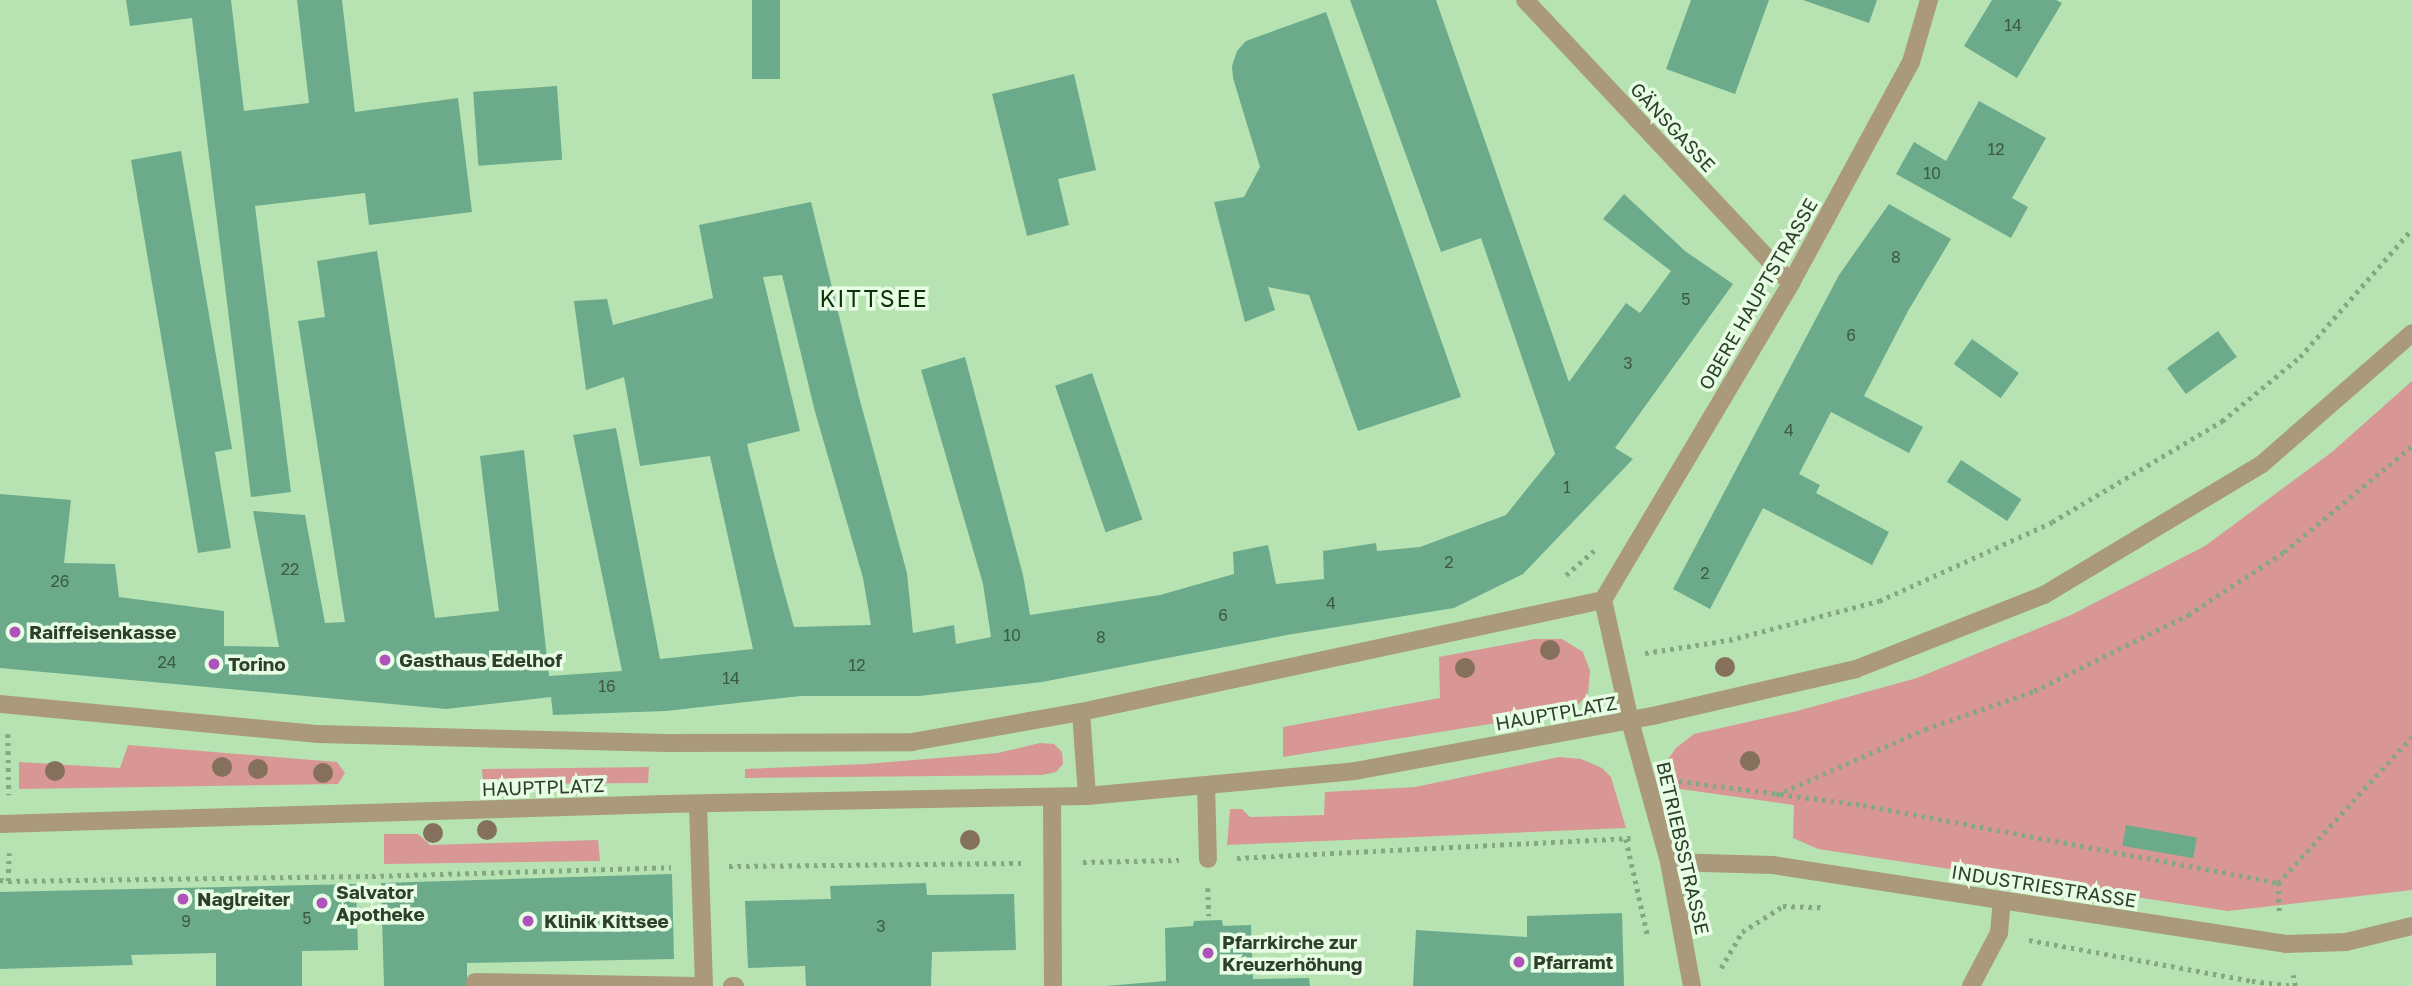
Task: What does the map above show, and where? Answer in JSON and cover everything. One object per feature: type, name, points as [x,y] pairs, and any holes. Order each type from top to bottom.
[{"type":"street","name":"GÄNSGASSE","points":[[1525,0],[1791,283]]},
{"type":"street","name":"OBERE HAUPTSTRASSE","points":[[1603,600],[1791,283],[1911,62],[1929,0]]},
{"type":"street","points":[[1630,721],[1856,668],[2044,595],[2262,464],[2412,333]]},
{"type":"street","name":"HAUPTPLATZ","points":[[0,824],[1087,796],[1355,771],[1630,721],[1603,600]]},
{"type":"street","points":[[0,704],[319,734],[666,743],[912,742],[1081,712],[1603,600]]},
{"type":"street","points":[[1081,712],[1087,796]]},
{"type":"street","name":"BETRIEBSSTRASSE","points":[[1630,721],[1669,862],[1692,986]]},
{"type":"street","points":[[1206,785],[1208,859]]},
{"type":"street","points":[[1052,797],[1053,986]]},
{"type":"street","points":[[698,805],[704,986]]},
{"type":"street","name":"INDUSTRIESTRASSE","points":[[1669,862],[1773,865],[2286,944],[2346,942],[2412,926]]},
{"type":"street","points":[[1970,986],[1998,933],[2002,901]]},
{"type":"street","points":[[475,982],[696,986]]},
{"type":"path","points":[[1616,658],[1729,640],[1880,601],[2052,522],[2232,413],[2300,357],[2412,229]]},
{"type":"path","points":[[1776,795],[1925,729],[2034,691],[2188,615],[2284,552],[2412,446]]},
{"type":"path","points":[[1647,777],[1863,805],[2278,883],[2412,737]]},
{"type":"path","points":[[8,881],[372,876],[700,866],[1208,859],[1662,837]]},
{"type":"path","points":[[1626,839],[1650,946]]},
{"type":"shaded area","points":[[2412,381],[2412,890],[2228,911],[1818,849],[1793,838],[1794,805],[1673,788],[1668,772],[1668,759],[1676,748],[1694,734],[1797,711],[1917,678],[2071,615],[2205,546],[2332,452]]},
{"type":"shaded area","points":[[1535,639],[1562,639],[1583,652],[1590,671],[1588,694],[1572,711],[1283,757],[1283,727],[1440,698],[1439,657]]},
{"type":"shaded area","points":[[1040,743],[1054,744],[1062,752],[1063,764],[1056,772],[1042,775],[745,778],[745,769],[866,764],[998,753]]},
{"type":"shaded area","points":[[128,745],[337,762],[345,773],[338,784],[19,789],[19,762],[120,768]]},
{"type":"shaded area","points":[[1559,757],[1581,759],[1602,768],[1611,777],[1626,828],[1227,845],[1230,809],[1242,809],[1250,817],[1324,815],[1325,792],[1415,787]]},
{"type":"shaded area","points":[[649,767],[648,783],[492,784],[483,781],[482,769]]},
{"type":"shaded area","points":[[384,834],[418,834],[430,845],[598,840],[600,861],[384,864]]},
{"type":"building","points":[[126,0],[231,0],[244,111],[309,103],[297,0],[342,0],[355,112],[458,98],[472,212],[369,225],[365,193],[255,206],[291,492],[251,497],[192,18],[130,26]]},
{"type":"building","points":[[752,0],[780,0],[780,79],[752,79]]},
{"type":"building","points":[[1350,0],[1436,0],[1569,382],[1626,303],[1640,313],[1671,271],[1603,219],[1624,194],[1685,251],[1733,284],[1615,448],[1633,459],[1523,574],[1454,608],[1287,635],[1042,682],[919,696],[801,696],[666,711],[553,715],[551,697],[446,709],[0,668],[0,494],[71,500],[64,563],[115,564],[119,597],[224,611],[224,646],[279,647],[253,511],[305,515],[325,623],[345,622],[298,321],[325,317],[317,261],[377,251],[435,618],[499,611],[480,456],[524,450],[549,676],[622,671],[573,435],[616,428],[660,659],[753,649],[710,456],[640,466],[624,377],[586,390],[574,301],[607,299],[613,325],[713,298],[699,225],[811,202],[859,397],[907,573],[913,633],[954,625],[956,644],[991,637],[983,584],[921,370],[965,357],[1023,575],[1030,615],[1160,595],[1234,574],[1233,552],[1268,545],[1276,584],[1324,579],[1323,551],[1376,543],[1377,551],[1420,547],[1506,515],[1555,454],[1481,238],[1441,252]],"holes":[[[782,275],[814,408],[863,578],[871,625],[794,627],[747,444],[800,431],[763,277]]]},
{"type":"building","points":[[1691,0],[1769,0],[1735,94],[1666,69]]},
{"type":"building","points":[[1803,0],[1877,0],[1869,23]]},
{"type":"building","points":[[1992,0],[2056,0],[2062,3],[2017,78],[1964,46]]},
{"type":"building","points":[[1326,12],[1461,397],[1358,431],[1309,295],[1268,287],[1275,310],[1245,322],[1214,202],[1244,197],[1260,167],[1233,78],[1232,66],[1237,51],[1246,41]]},
{"type":"building","points":[[1074,74],[1096,170],[1058,179],[1069,225],[1027,236],[992,94]]},
{"type":"building","points":[[557,86],[562,160],[478,166],[473,92]]},
{"type":"building","points":[[1979,101],[2046,138],[2012,198],[2028,207],[2011,238],[1896,174],[1914,142],[1946,161]]},
{"type":"building","points":[[181,151],[232,449],[215,452],[231,548],[198,553],[131,160]]},
{"type":"building","points":[[1889,204],[1951,239],[1908,311],[1864,396],[1923,427],[1909,453],[1831,412],[1799,474],[1820,485],[1816,493],[1889,532],[1872,565],[1763,508],[1710,609],[1673,589],[1839,275]]},
{"type":"building","points":[[2218,331],[2237,357],[2186,394],[2167,368]]},
{"type":"building","points":[[1972,339],[2019,373],[2001,398],[1954,364]]},
{"type":"building","points":[[1092,373],[1142,520],[1106,532],[1055,386]]},
{"type":"building","points":[[1961,460],[2021,499],[2007,521],[1947,482]]},
{"type":"building","points":[[2126,825],[2197,838],[2193,858],[2122,846]]},
{"type":"building","name":"Klinik Kittsee","points":[[672,874],[674,959],[467,963],[467,986],[384,986],[381,883]]},
{"type":"building","points":[[926,883],[927,895],[1014,894],[1016,950],[932,952],[931,986],[806,986],[805,966],[748,968],[745,901],[831,899],[830,886]]},
{"type":"building","points":[[356,884],[358,950],[302,951],[302,986],[216,986],[216,953],[131,955],[133,965],[0,969],[0,892]]},
{"type":"building","name":"Pfarramt","points":[[1622,913],[1624,986],[1413,986],[1416,930],[1527,937],[1527,916]]},
{"type":"building","name":"Pfarrkirche zur Kreuzerhöhung","points":[[1222,920],[1223,926],[1251,925],[1253,979],[1309,978],[1310,986],[1105,986],[1166,981],[1165,928],[1193,926],[1194,921]]},
{"type":"place","name":"Raiffeisenkasse","points":[[15,632]]},
{"type":"place","name":"Gasthaus Edelhof","points":[[385,660]]},
{"type":"place","name":"Torino","points":[[214,664]]},
{"type":"place","name":"Naglreiter","points":[[183,899]]},
{"type":"place","name":"Salvator Apotheke","points":[[322,903]]},
{"type":"place","name":"Klinik Kittsee","points":[[528,921]]},
{"type":"place","name":"Pfarrkirche zur Kreuzerhöhung","points":[[1208,953]]},
{"type":"place","name":"Pfarramt","points":[[1519,962]]},
{"type":"district","name":"KITTSEE","points":[[874,298]]}]
